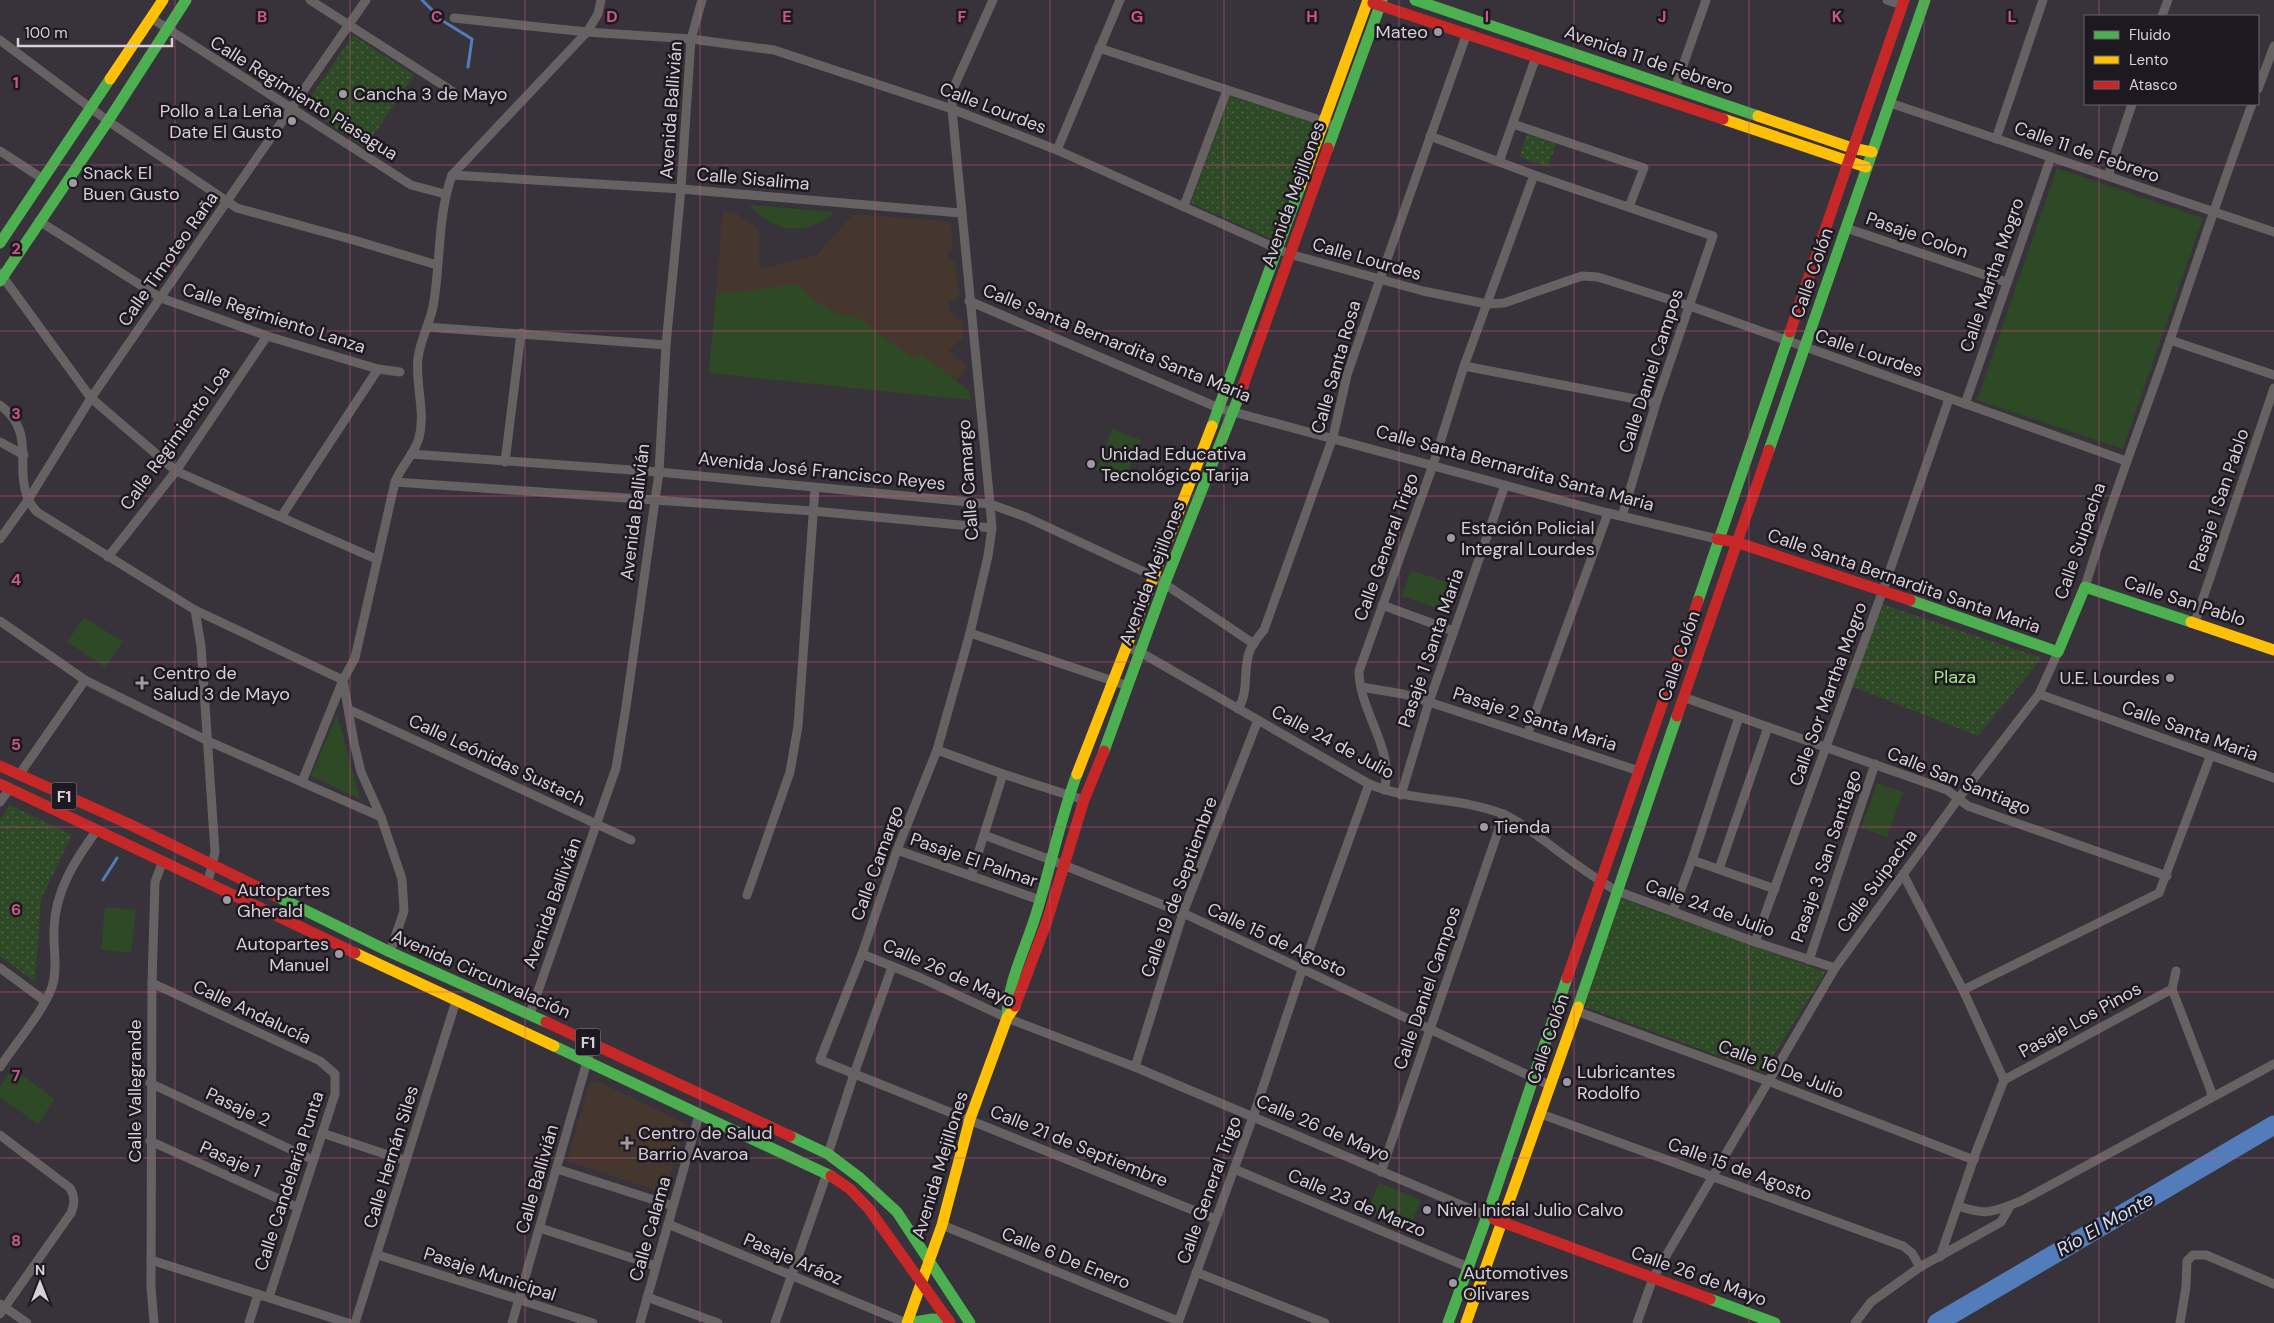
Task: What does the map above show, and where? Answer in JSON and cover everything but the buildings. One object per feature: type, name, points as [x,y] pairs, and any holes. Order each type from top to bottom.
[{"type":"main road","points":[[0,243],[163,0]]},
{"type":"main road","points":[[1,277],[108,121],[186,0]]},
{"type":"main road","name":"Avenida 11 de Febrero","points":[[1367,0],[1381,3],[1866,167]]},
{"type":"main road","name":"Avenida Mejillones","points":[[1007,1018],[1007,1001],[1040,900],[1069,796],[1153,576],[1220,408],[1367,0]]},
{"type":"main road","name":"Avenida 11 de Febrero","points":[[1415,0],[1852,148],[1872,152]]},
{"type":"main road","name":"Calle Colón","points":[[1466,1323],[1551,1086],[1736,542],[1925,0]]},
{"type":"main road","name":"Calle Colón","points":[[1448,1323],[1903,2]]},
{"type":"main road","name":"Avenida Mejillones","points":[[908,1323],[942,1225],[970,1119],[1007,1018],[1017,1003],[1047,921],[1084,800],[1166,583],[1234,412],[1289,254],[1381,3]]},
{"type":"main road","name":"Calle Santa Bernardita Santa Maria","points":[[1718,540],[1736,542],[1883,590],[2058,652]]},
{"type":"main road","name":"Calle San Pablo","points":[[2084,587],[2195,622],[2274,650]]},
{"type":"main road","name":"Calle Suipacha","points":[[2058,652],[2084,587]]},
{"type":"main road","name":"Avenida Circunvalación","points":[[0,766],[129,824],[390,952],[530,1014],[828,1154],[860,1178],[897,1212],[970,1323]]},
{"type":"main road","name":"Avenida Circunvalación","points":[[5,786],[456,1001],[827,1173],[850,1188],[869,1209],[922,1281],[949,1322]]},
{"type":"main road","name":"Calle 26 de Mayo","points":[[1486,1216],[1774,1323]]},
{"type":"main road","points":[[908,1323],[932,1319],[949,1322]]},
{"type":"street","points":[[310,0],[452,91]]},
{"type":"street","name":"Calle Timoteo Raña","points":[[0,539],[28,500],[91,398],[350,26],[366,0]]},
{"type":"street","points":[[302,782],[343,680],[355,658],[376,558],[399,470],[411,454],[419,438],[421,400],[418,359],[433,307],[445,194],[452,176],[587,32],[598,14],[601,0]]},
{"type":"street","name":"Avenida Ballivián","points":[[530,1014],[616,768],[655,501],[666,345],[681,189],[691,39],[702,0]]},
{"type":"street","name":"Calle Camargo","points":[[820,1060],[862,954],[897,850],[937,750],[970,633],[988,556],[992,528],[952,108],[953,89],[993,0]]},
{"type":"street","points":[[1056,150],[1120,0]]},
{"type":"street","points":[[1675,88],[1706,0]]},
{"type":"street","points":[[1887,0],[1903,2]]},
{"type":"street","points":[[1996,139],[2042,0]]},
{"type":"street","points":[[2162,15],[2168,0]]},
{"type":"street","name":"Calle Regimiento Piasagua","points":[[151,18],[411,185],[445,194]]},
{"type":"street","name":"Calle Lourdes","points":[[454,18],[587,32],[691,39],[774,50],[952,108],[1056,150],[1289,254],[1423,291],[1487,304],[1504,303],[1582,276],[1598,276],[1690,306],[2126,461]]},
{"type":"street","name":"Calle Santa Rosa","points":[[1238,709],[1244,700],[1248,661],[1254,644],[1264,630],[1333,437],[1347,375],[1467,33]]},
{"type":"street","points":[[0,40],[92,107],[108,121],[227,203],[238,208],[437,265]]},
{"type":"street","points":[[2259,86],[2274,46]]},
{"type":"street","points":[[1100,48],[1323,121],[1336,128]]},
{"type":"street","points":[[1499,162],[1536,56]]},
{"type":"street","points":[[1184,206],[1227,90]]},
{"type":"street","name":"Calle 11 de Febrero","points":[[1890,103],[2274,232]]},
{"type":"street","points":[[2108,176],[2132,105]]},
{"type":"street","name":"Calle Suipacha","points":[[2084,587],[2126,461],[2170,340],[2212,211],[2252,105]]},
{"type":"street","points":[[1430,136],[1534,175],[1629,207],[1644,171],[1642,167],[1513,124]]},
{"type":"street","points":[[0,151],[43,179]]},
{"type":"street","name":"Calle Martha Mogro","points":[[1965,404],[2051,157]]},
{"type":"street","name":"Calle General Trigo","points":[[1384,790],[1388,777],[1385,758],[1361,687],[1359,671],[1433,465],[1464,366],[1534,175]]},
{"type":"street","name":"Calle Sisalima","points":[[452,176],[681,189],[961,213]]},
{"type":"street","name":"Calle Daniel Campos","points":[[1622,516],[1656,403],[1713,236],[1629,207]]},
{"type":"street","name":"Calle Regimiento Lanza","points":[[39,222],[160,298],[267,336],[378,370],[400,372]]},
{"type":"street","name":"Pasaje Colon","points":[[1846,228],[2006,282]]},
{"type":"street","points":[[1,277],[91,398],[176,471],[376,558]]},
{"type":"street","name":"Calle Santa Bernardita Santa Maria","points":[[969,301],[1220,408],[1333,437],[1608,513],[1718,540]]},
{"type":"street","points":[[427,327],[666,345]]},
{"type":"street","points":[[505,462],[521,333]]},
{"type":"street","name":"Calle Regimiento Loa","points":[[108,557],[176,471],[267,336]]},
{"type":"street","points":[[2170,340],[2274,375]]},
{"type":"street","points":[[1464,366],[1656,403]]},
{"type":"street","points":[[281,517],[378,370]]},
{"type":"street","name":"Pasaje 1 San Pablo","points":[[2195,622],[2274,388]]},
{"type":"street","name":"Calle Sor Martha Mogro","points":[[1755,942],[1883,590],[1949,399]]},
{"type":"street","points":[[0,405],[18,424],[24,455],[24,484],[28,500],[37,512],[194,610],[343,680]]},
{"type":"street","points":[[0,442],[24,455]]},
{"type":"street","name":"Avenida José Francisco Reyes","points":[[411,454],[658,472],[990,504],[1026,517],[1153,576],[1254,644]]},
{"type":"street","points":[[396,482],[813,511],[992,528]]},
{"type":"street","name":"Pasaje 1 Santa Maria","points":[[1401,795],[1429,702],[1505,485]]},
{"type":"street","points":[[747,895],[790,772],[798,726],[815,488]]},
{"type":"street","points":[[1528,734],[1608,513]]},
{"type":"street","points":[[1382,605],[1454,631]]},
{"type":"street","points":[[194,610],[201,646],[215,852],[208,882]]},
{"type":"street","points":[[0,621],[85,680],[208,741],[381,817]]},
{"type":"street","points":[[970,633],[1128,686]]},
{"type":"street","name":"Calle 24 de Julio","points":[[1126,647],[1140,652],[1369,784],[1401,795],[1480,808],[1504,814],[1520,823],[1601,882],[1617,891],[1755,942],[1835,968]]},
{"type":"street","name":"Calle Suipacha","points":[[1768,1081],[1835,968],[1958,799],[2039,694],[2058,652]]},
{"type":"street","points":[[19,775],[85,680]]},
{"type":"street","points":[[343,680],[361,772],[381,817],[402,879],[404,911],[390,952]]},
{"type":"street","name":"Pasaje 2 Santa Maria","points":[[1361,687],[1403,694],[1639,771]]},
{"type":"street","name":"Calle Santa Maria","points":[[2039,694],[2210,757],[2274,778]]},
{"type":"street","name":"Calle San Santiago","points":[[1683,698],[1947,790],[1968,806],[2166,876]]},
{"type":"street","name":"Calle Leónidas Sustach","points":[[350,710],[631,840]]},
{"type":"street","points":[[1673,911],[1692,860],[1739,717]]},
{"type":"street","name":"Calle 19 de Septiembre","points":[[1135,1067],[1183,913],[1258,720]]},
{"type":"street","points":[[1719,869],[1768,727]]},
{"type":"street","points":[[937,750],[1002,774],[1084,800]]},
{"type":"street","points":[[1963,990],[2159,893],[2210,757]]},
{"type":"street","name":"Pasaje 3 San Santiago","points":[[1809,960],[1875,764]]},
{"type":"street","points":[[971,876],[1002,774]]},
{"type":"street","name":"Calle General Trigo","points":[[1178,1322],[1253,1117],[1302,970],[1369,784]]},
{"type":"street","points":[[0,802],[5,786]]},
{"type":"street","name":"Calle Daniel Campos","points":[[1381,1172],[1504,814]]},
{"type":"street","points":[[0,1067],[45,1001],[52,986],[55,914],[63,884],[79,854],[97,830]]},
{"type":"street","name":"Calle 15 de Agosto","points":[[984,835],[1183,913],[1551,1086]]},
{"type":"street","name":"Pasaje El Palmar","points":[[897,850],[1040,900]]},
{"type":"street","points":[[1692,860],[1775,889]]},
{"type":"street","name":"Calle Vallegrande","points":[[154,1323],[151,1286],[150,1082],[155,882],[163,861]]},
{"type":"street","points":[[1904,874],[1963,990],[2004,1080],[1940,1257]]},
{"type":"street","name":"Calle 26 de Mayo","points":[[862,954],[1007,1018],[1135,1067],[1486,1216]]},
{"type":"street","points":[[828,1154],[892,967]]},
{"type":"street","points":[[0,968],[45,1001]]},
{"type":"street","points":[[2176,971],[2172,989],[2211,1090],[2211,1098]]},
{"type":"street","name":"Calle Andalucía","points":[[152,983],[320,1061],[335,1074]]},
{"type":"street","name":"Pasaje Los Pinos","points":[[2004,1080],[2172,989]]},
{"type":"street","name":"Calle Hernán Siles","points":[[356,1323],[456,1001]]},
{"type":"street","name":"Calle 16 De Julio","points":[[1576,1011],[1768,1081],[1974,1160]]},
{"type":"street","name":"Calle Ballivián","points":[[512,1323],[592,1044]]},
{"type":"street","name":"Calle 21 de Septiembre","points":[[820,1060],[970,1119],[1215,1220]]},
{"type":"street","points":[[1958,1206],[1976,1212],[1990,1213],[2010,1206],[2274,1064]]},
{"type":"street","name":"Calle Candelaria Punta","points":[[269,1297],[335,1094],[335,1074]]},
{"type":"street","points":[[1637,1323],[1653,1278],[1768,1081]]},
{"type":"street","name":"Pasaje 2","points":[[150,1082],[312,1160]]},
{"type":"street","name":"Calle 15 de Agosto","points":[[1541,1114],[1903,1246],[1912,1253],[1920,1267]]},
{"type":"street","name":"Calle Calama","points":[[640,1323],[699,1115]]},
{"type":"street","points":[[322,1133],[406,1161]]},
{"type":"street","points":[[0,1135],[63,1181],[74,1195],[75,1203],[71,1213],[2,1308],[27,1323]]},
{"type":"street","name":"Pasaje 1","points":[[150,1141],[297,1207]]},
{"type":"street","points":[[557,1169],[673,1206]]},
{"type":"street","name":"Calle 23 de Marzo","points":[[1234,1169],[1468,1267]]},
{"type":"street","points":[[775,1323],[827,1173]]},
{"type":"street","points":[[1855,1323],[1871,1302],[1920,1267],[2001,1222],[2010,1206]]},
{"type":"street","name":"Pasaje Aráoz","points":[[668,1224],[908,1323]]},
{"type":"street","name":"Calle 6 De Enero","points":[[942,1225],[1178,1322]]},
{"type":"street","points":[[540,1228],[656,1266]]},
{"type":"street","name":"Pasaje Municipal","points":[[378,1255],[593,1323]]},
{"type":"street","points":[[2180,1323],[2186,1287],[2187,1261],[2193,1256],[2206,1255],[2274,1284]]},
{"type":"street","points":[[152,1260],[348,1323]]},
{"type":"street","points":[[1196,1272],[1325,1323]]},
{"type":"street","name":"Calle Candelaria Punta","points":[[249,1323],[258,1294]]},
{"type":"street","points":[[647,1297],[718,1323]]},
{"type":"shaded area","points":[[723,211],[736,213],[758,229],[760,269],[817,255],[853,214],[945,221],[951,226],[953,249],[948,251],[948,258],[952,259],[955,263],[959,298],[949,301],[949,306],[952,314],[962,321],[963,337],[962,342],[957,341],[949,352],[966,364],[964,372],[957,381],[968,390],[971,400],[709,373]]},
{"type":"shaded area","name":"Centro de Salud Barrio Avaroa","points":[[597,1081],[687,1124],[664,1193],[567,1161],[590,1082]]},
{"type":"green space","points":[[353,35],[414,75],[365,148],[304,107]]},
{"type":"green space","points":[[1230,96],[1316,123],[1271,239],[1191,203]]},
{"type":"green space","points":[[1527,134],[1556,144],[1548,167],[1519,157]]},
{"type":"green space","points":[[2057,168],[2203,218],[2123,449],[1977,400]]},
{"type":"green space","points":[[749,205],[835,212],[813,225],[791,228],[769,221]]},
{"type":"green space","points":[[799,284],[806,293],[819,303],[837,314],[858,318],[914,359],[921,354],[968,390],[971,400],[709,373],[716,295]]},
{"type":"green space","points":[[1112,429],[1141,440],[1125,481],[1096,470]]},
{"type":"green space","points":[[1411,570],[1452,584],[1442,610],[1402,596]]},
{"type":"green space","name":"Plaza","points":[[1882,604],[2042,658],[1978,736],[1853,687]]},
{"type":"green space","points":[[84,617],[123,642],[105,667],[67,642]]},
{"type":"green space","points":[[337,714],[360,799],[311,776]]},
{"type":"green space","points":[[1877,783],[1903,792],[1887,837],[1861,828]]},
{"type":"green space","points":[[10,805],[72,835],[41,899],[35,982],[0,956],[0,820]]},
{"type":"green space","points":[[1620,898],[1826,972],[1763,1072],[1585,1007]]},
{"type":"green space","points":[[105,907],[136,910],[131,953],[101,950]]},
{"type":"green space","points":[[13,1069],[55,1099],[38,1124],[0,1097],[0,1087]]},
{"type":"green space","points":[[1379,1183],[1421,1200],[1408,1231],[1366,1214]]},
{"type":"waterway","points":[[422,0],[443,21],[472,39],[468,67]]},
{"type":"waterway","points":[[103,880],[117,858]]},
{"type":"waterway","name":"Río El Monte","points":[[1937,1323],[2274,1125]]},
{"type":"traffic: fast","points":[[0,281],[108,121],[186,0]]},
{"type":"traffic: fast","points":[[1328,148],[1382,0]]},
{"type":"traffic: fast","points":[[1415,0],[1758,116]]},
{"type":"traffic: fast","points":[[1769,450],[1925,0]]},
{"type":"traffic: fast","points":[[0,243],[110,79]]},
{"type":"traffic: fast","points":[[1212,426],[1300,187]]},
{"type":"traffic: fast","points":[[1698,601],[1790,332]]},
{"type":"traffic: fast","points":[[1104,751],[1165,583],[1243,386]]},
{"type":"traffic: fast","points":[[1910,600],[2058,652],[2085,587],[2191,622]]},
{"type":"traffic: fast","points":[[1578,1007],[1677,716]]},
{"type":"traffic: fast","points":[[1007,1018],[1010,991],[1033,924],[1077,774]]},
{"type":"traffic: fast","points":[[276,896],[390,952],[546,1022]]},
{"type":"traffic: fast","points":[[1448,1323],[1487,1216],[1567,978]]},
{"type":"traffic: fast","points":[[554,1046],[831,1176]]},
{"type":"traffic: fast","points":[[790,1136],[828,1154],[860,1178],[897,1212],[970,1323]]},
{"type":"traffic: fast","points":[[1710,1299],[1775,1323]]},
{"type":"traffic: fast","points":[[909,1323],[932,1319],[948,1320]]},
{"type":"traffic: slow","points":[[110,79],[163,0]]},
{"type":"traffic: slow","points":[[1300,187],[1368,0]]},
{"type":"traffic: slow","points":[[1758,116],[1852,148],[1872,152]]},
{"type":"traffic: slow","points":[[1723,119],[1866,167]]},
{"type":"traffic: slow","points":[[1077,774],[1212,426]]},
{"type":"traffic: slow","points":[[2191,622],[2274,650]]},
{"type":"traffic: slow","points":[[355,953],[554,1046]]},
{"type":"traffic: slow","points":[[907,1323],[942,1225],[970,1119],[1007,1018],[1015,1006]]},
{"type":"traffic: slow","points":[[1466,1323],[1578,1007]]},
{"type":"traffic: jam","points":[[1790,332],[1904,0]]},
{"type":"traffic: jam","points":[[1373,3],[1723,119]]},
{"type":"traffic: jam","points":[[1243,386],[1328,148]]},
{"type":"traffic: jam","points":[[1677,716],[1769,450]]},
{"type":"traffic: jam","points":[[1717,539],[1736,542],[1910,600]]},
{"type":"traffic: jam","points":[[1567,978],[1698,601]]},
{"type":"traffic: jam","points":[[1015,1006],[1047,921],[1084,800],[1104,751]]},
{"type":"traffic: jam","points":[[0,766],[129,824],[276,896]]},
{"type":"traffic: jam","points":[[0,784],[355,953]]},
{"type":"traffic: jam","points":[[546,1022],[790,1136]]},
{"type":"traffic: jam","points":[[831,1176],[850,1189],[869,1209],[950,1323]]},
{"type":"traffic: jam","points":[[1494,1219],[1710,1299]]},
{"type":"place","name":"Mateo","points":[[1438,32]]},
{"type":"place","name":"Cancha 3 de Mayo","points":[[343,94]]},
{"type":"place","name":"Pollo a La Leña Date El Gusto","points":[[292,121]]},
{"type":"place","name":"Snack El Buen Gusto","points":[[73,183]]},
{"type":"place","name":"Unidad Educativa Tecnológico Tarija","points":[[1091,464]]},
{"type":"place","name":"Estación Policial Integral Lourdes","points":[[1451,538]]},
{"type":"place","name":"U.E. Lourdes","points":[[2170,678]]},
{"type":"place","name":"Centro de Salud 3 de Mayo","points":[[142,683]]},
{"type":"place","name":"Tienda","points":[[1484,827]]},
{"type":"place","name":"Autopartes Gherald","points":[[227,900]]},
{"type":"place","name":"Autopartes Manuel","points":[[339,954]]},
{"type":"place","name":"Lubricantes Rodolfo","points":[[1567,1082]]},
{"type":"place","name":"Centro de Salud Barrio Avaroa","points":[[627,1143]]},
{"type":"place","name":"Nivel Inicial Julio Calvo","points":[[1427,1210]]},
{"type":"place","name":"Automotives Olivares","points":[[1453,1283]]}]
